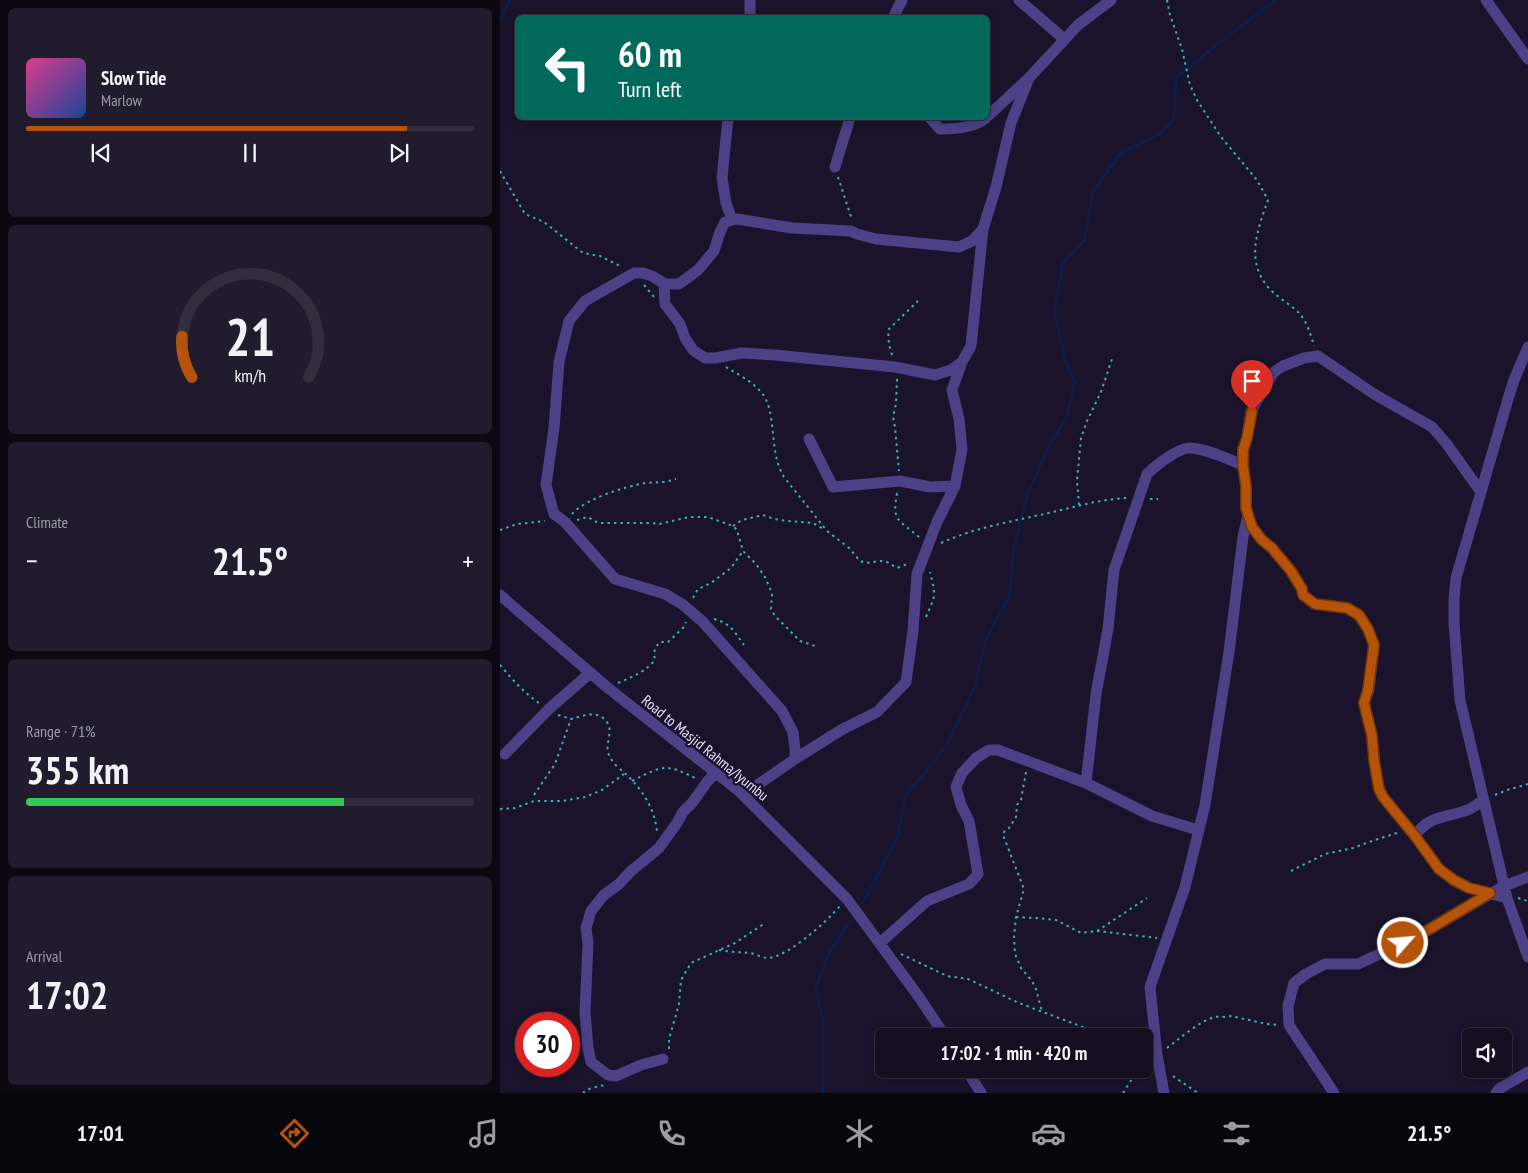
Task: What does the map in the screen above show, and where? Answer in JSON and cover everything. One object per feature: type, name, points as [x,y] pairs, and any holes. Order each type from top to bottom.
[{"type":"street","points":[[750,0],[750,15]]},
{"type":"street","points":[[894,15],[902,0]]},
{"type":"street","points":[[1019,0],[1064,38]]},
{"type":"street","points":[[990,114],[1029,78],[1064,38],[1111,0]]},
{"type":"street","points":[[1486,0],[1528,59]]},
{"type":"street","points":[[952,390],[962,362],[971,346],[983,229],[996,187],[1011,123],[1029,78]]},
{"type":"street","points":[[728,120],[722,178],[726,203],[732,220]]},
{"type":"street","points":[[835,167],[849,120]]},
{"type":"street","points":[[932,120],[940,129],[957,129],[984,120]]},
{"type":"street","points":[[795,759],[796,749],[793,732],[782,711],[702,621],[682,604],[664,594],[615,579],[565,522],[554,514],[546,485],[554,428],[559,362],[569,321],[585,301],[634,273],[643,272],[664,284],[679,284],[698,270],[714,252],[725,222],[732,220],[737,219],[792,228],[851,231],[876,239],[960,247],[972,241],[983,229]]},
{"type":"street","points":[[664,284],[665,304],[680,324],[693,350],[705,358],[742,353],[895,367],[935,375],[944,380],[952,390],[960,419],[962,449],[955,486],[937,522],[917,574],[913,631],[906,682],[877,712],[841,730],[743,795]]},
{"type":"street","points":[[1528,347],[1514,380],[1456,578],[1454,598],[1454,624],[1460,700],[1505,892],[1528,957]]},
{"type":"street","points":[[1481,492],[1446,443],[1432,427],[1374,394],[1318,356],[1304,358],[1283,366],[1274,372],[1252,411],[1243,450],[1246,508],[1252,527],[1291,571],[1302,589],[1303,595],[1315,604],[1347,608],[1359,615],[1368,629],[1374,645],[1368,690],[1364,703],[1372,736],[1379,789],[1383,797],[1414,834],[1439,869],[1454,880],[1469,888],[1490,893],[1505,892],[1528,877]]},
{"type":"street","points":[[935,375],[951,370],[962,362]]},
{"type":"street","points":[[809,439],[833,487],[900,481],[930,487],[955,486]]},
{"type":"street","points":[[1086,784],[1096,694],[1108,629],[1114,570],[1146,474],[1155,466],[1181,450],[1189,448],[1243,465]]},
{"type":"street","points":[[1164,1093],[1157,1055],[1150,987],[1185,887],[1205,805],[1243,537],[1248,514]]},
{"type":"street","name":"Road to Masjid Rahma/Iyumbu","points":[[500,594],[711,778],[743,795],[847,899],[940,1028]]},
{"type":"street","points":[[505,754],[549,709],[590,673]]},
{"type":"street","points":[[880,944],[927,901],[969,884],[978,874],[969,821],[961,805],[956,787],[962,773],[976,758],[989,750],[998,750],[1086,784],[1152,816],[1198,830]]},
{"type":"street","points":[[663,1059],[641,1065],[616,1076],[608,1075],[591,1062],[585,1012],[588,943],[586,928],[591,911],[604,895],[659,848],[683,812],[711,778]]},
{"type":"street","points":[[1414,834],[1428,822],[1470,809],[1483,800]]},
{"type":"street","points":[[1334,1093],[1289,1025],[1288,1006],[1294,984],[1306,974],[1325,964],[1358,964],[1418,936],[1490,893]]},
{"type":"street","points":[[1496,1093],[1499,1089],[1528,1072]]},
{"type":"street","points":[[972,1078],[981,1093]]},
{"type":"path","points":[[1167,0],[1190,85],[1197,100],[1220,137],[1257,180],[1268,200],[1258,227],[1254,249],[1258,272],[1268,287],[1301,314],[1318,356]]},
{"type":"path","points":[[835,167],[857,234]]},
{"type":"path","points":[[500,171],[525,214],[544,222],[584,253],[600,256],[634,273],[657,302]]},
{"type":"path","points":[[918,301],[888,330],[897,388],[893,421],[900,481],[895,508],[897,518],[920,538],[926,551],[935,591],[924,622]]},
{"type":"path","points":[[1079,505],[1077,480],[1081,438],[1101,392],[1113,356]]},
{"type":"path","points":[[714,358],[758,389],[764,396],[769,405],[778,467],[827,531]]},
{"type":"path","points":[[565,522],[576,509],[590,500],[636,485],[676,479]]},
{"type":"path","points":[[733,526],[742,520],[763,515],[787,522],[813,524],[827,531],[849,548],[860,561],[866,563],[887,562],[897,568],[901,568],[926,551],[954,537],[989,526],[1079,505],[1115,499],[1158,499]]},
{"type":"path","points":[[500,530],[517,524],[543,521],[556,523],[588,517],[598,523],[659,524],[689,517],[708,517],[733,526],[743,551],[756,564],[765,577],[772,592],[771,609],[775,616],[800,641],[815,646]]},
{"type":"path","points":[[608,688],[642,672],[650,666],[655,660],[653,654],[656,646],[660,642],[668,642],[684,627],[693,598],[698,589],[711,583],[731,568],[743,551]]},
{"type":"path","points":[[500,664],[527,695],[558,715],[571,719],[586,714],[594,715],[606,721],[609,727],[608,754],[632,781],[652,810],[656,823],[659,848]]},
{"type":"path","points":[[534,795],[555,764],[571,719]]},
{"type":"path","points":[[632,781],[654,770],[670,768],[685,772],[704,782],[711,778]]},
{"type":"path","points":[[1027,768],[1021,800],[1017,805],[1016,817],[1003,835],[1024,889],[1016,917],[1015,954],[1021,968],[1032,980],[1042,1012]]},
{"type":"path","points":[[500,810],[515,808],[534,800],[562,801],[585,797],[602,790],[625,774]]},
{"type":"path","points":[[1483,800],[1528,784]]},
{"type":"path","points":[[1291,871],[1325,854],[1354,848],[1392,834],[1414,834]]},
{"type":"path","points":[[1097,931],[1147,898]]},
{"type":"path","points":[[718,950],[750,953],[768,958],[776,956],[810,935],[828,920],[847,899]]},
{"type":"path","points":[[1016,917],[1056,920],[1080,933],[1097,931],[1166,939]]},
{"type":"path","points":[[663,1059],[669,1054],[669,1039],[679,1004],[681,980],[691,963],[735,943],[765,923]]},
{"type":"path","points":[[897,952],[947,976],[968,980],[997,994],[1085,1028]]},
{"type":"path","points":[[1157,1055],[1198,1025],[1216,1016],[1226,1018],[1232,1016],[1267,1024],[1289,1025]]},
{"type":"path","points":[[583,1093],[585,1090],[606,1084],[616,1076]]},
{"type":"path","points":[[1123,1093],[1133,1078]]},
{"type":"waterway","points":[[500,21],[510,0]]},
{"type":"waterway","points":[[862,903],[898,836],[905,796],[944,750],[975,687],[986,639],[1009,597],[1014,548],[1028,493],[1049,446],[1066,418],[1075,382],[1065,359],[1054,312],[1063,263],[1085,240],[1093,191],[1122,152],[1160,134],[1174,120],[1176,78],[1275,0]]},
{"type":"waterway","points":[[823,1093],[823,1023],[816,987],[829,953],[851,920]]},
{"type":"route","points":[[1252,411],[1243,450],[1243,465],[1246,508],[1252,527],[1291,571],[1302,589],[1303,595],[1315,604],[1347,608],[1359,615],[1368,629],[1374,645],[1371,673],[1364,703],[1372,736],[1379,789],[1383,797],[1397,812],[1439,869],[1469,888],[1490,893],[1471,906],[1403,943]]}]
